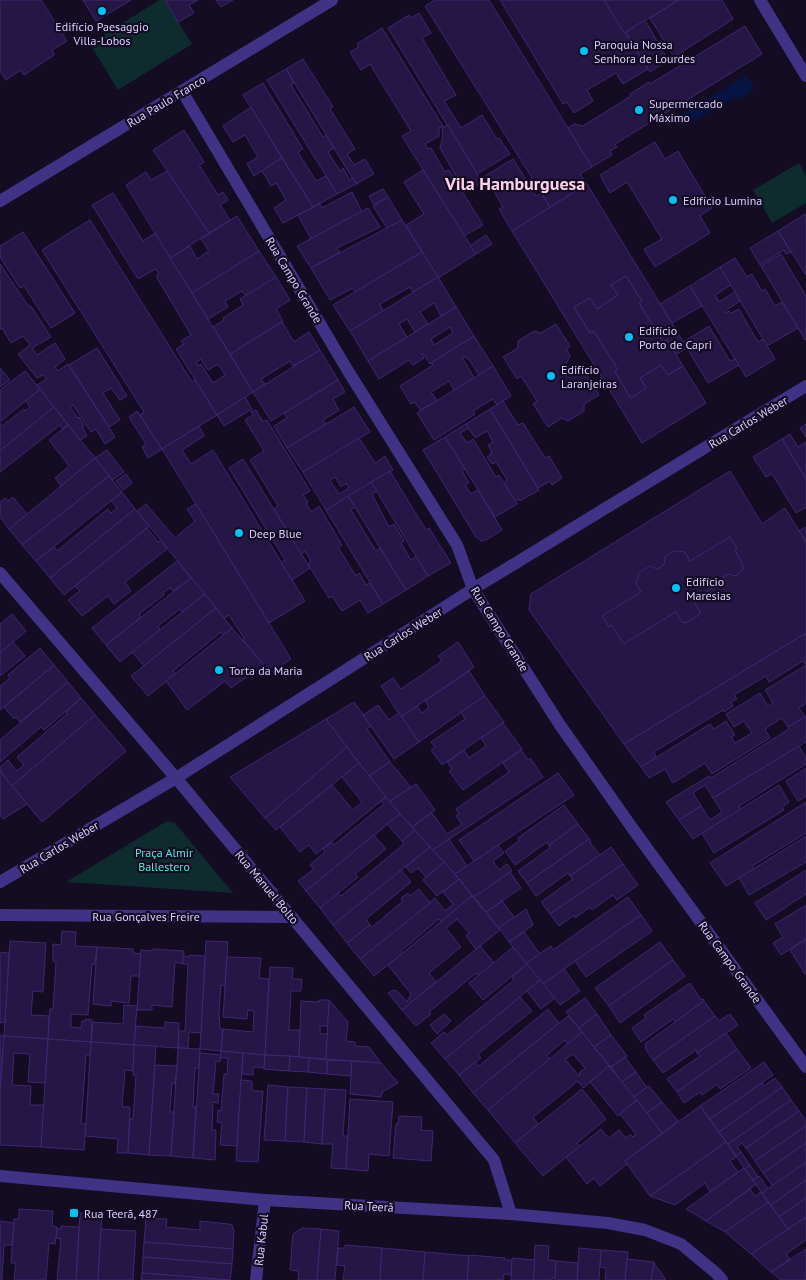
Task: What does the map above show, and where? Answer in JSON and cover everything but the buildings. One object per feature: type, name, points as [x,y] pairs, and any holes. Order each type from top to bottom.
[{"type":"street","name":"Rua Paulo Franco","points":[[0,201],[332,0]]},
{"type":"street","points":[[760,0],[806,76]]},
{"type":"street","name":"Rua Campo Grande","points":[[182,91],[348,371],[457,545],[473,589],[560,724],[633,829],[806,1067]]},
{"type":"street","name":"Rua Carlos Weber","points":[[0,882],[176,778],[473,589],[806,386]]},
{"type":"street","name":"Rua Manuel Bolto","points":[[0,573],[176,778],[494,1160],[512,1214]]},
{"type":"street","name":"Rua Gonçalves Freire","points":[[0,916],[292,917]]},
{"type":"street","name":"Rua Teerã","points":[[0,1176],[265,1200],[512,1214],[608,1223],[645,1230],[680,1244],[722,1280]]},
{"type":"street","name":"Rua Kabul","points":[[256,1280],[265,1200]]},
{"type":"green space","points":[[159,0],[165,0],[192,44],[118,90],[90,44]]},
{"type":"green space","points":[[799,163],[806,176],[806,203],[772,223],[753,190]]},
{"type":"green space","name":"Praça Almir Ballestero","points":[[167,821],[175,823],[233,893],[66,882]]},
{"type":"shaded area","points":[[747,75],[755,89],[737,100],[735,97],[689,124],[683,113]]},
{"type":"place","name":"Edifício Paesaggio Villa-Lobos","points":[[102,11]]},
{"type":"place","name":"Paroquia Nossa Senhora de Lourdes","points":[[584,51]]},
{"type":"place","name":"Supermercado Máximo","points":[[639,110]]},
{"type":"place","name":"Edifício Lumina","points":[[673,200]]},
{"type":"place","name":"Edifício Porto de Capri","points":[[629,337]]},
{"type":"place","name":"Edifício Laranjeiras","points":[[551,376]]},
{"type":"place","name":"Deep Blue","points":[[239,533]]},
{"type":"place","name":"Edifício Maresias","points":[[676,588]]},
{"type":"place","name":"Torta da Maria","points":[[219,670]]},
{"type":"place","name":"Rua Teerã, 487","points":[[74,1213]]},
{"type":"district","name":"Vila Hamburguesa","points":[[515,183]]}]
